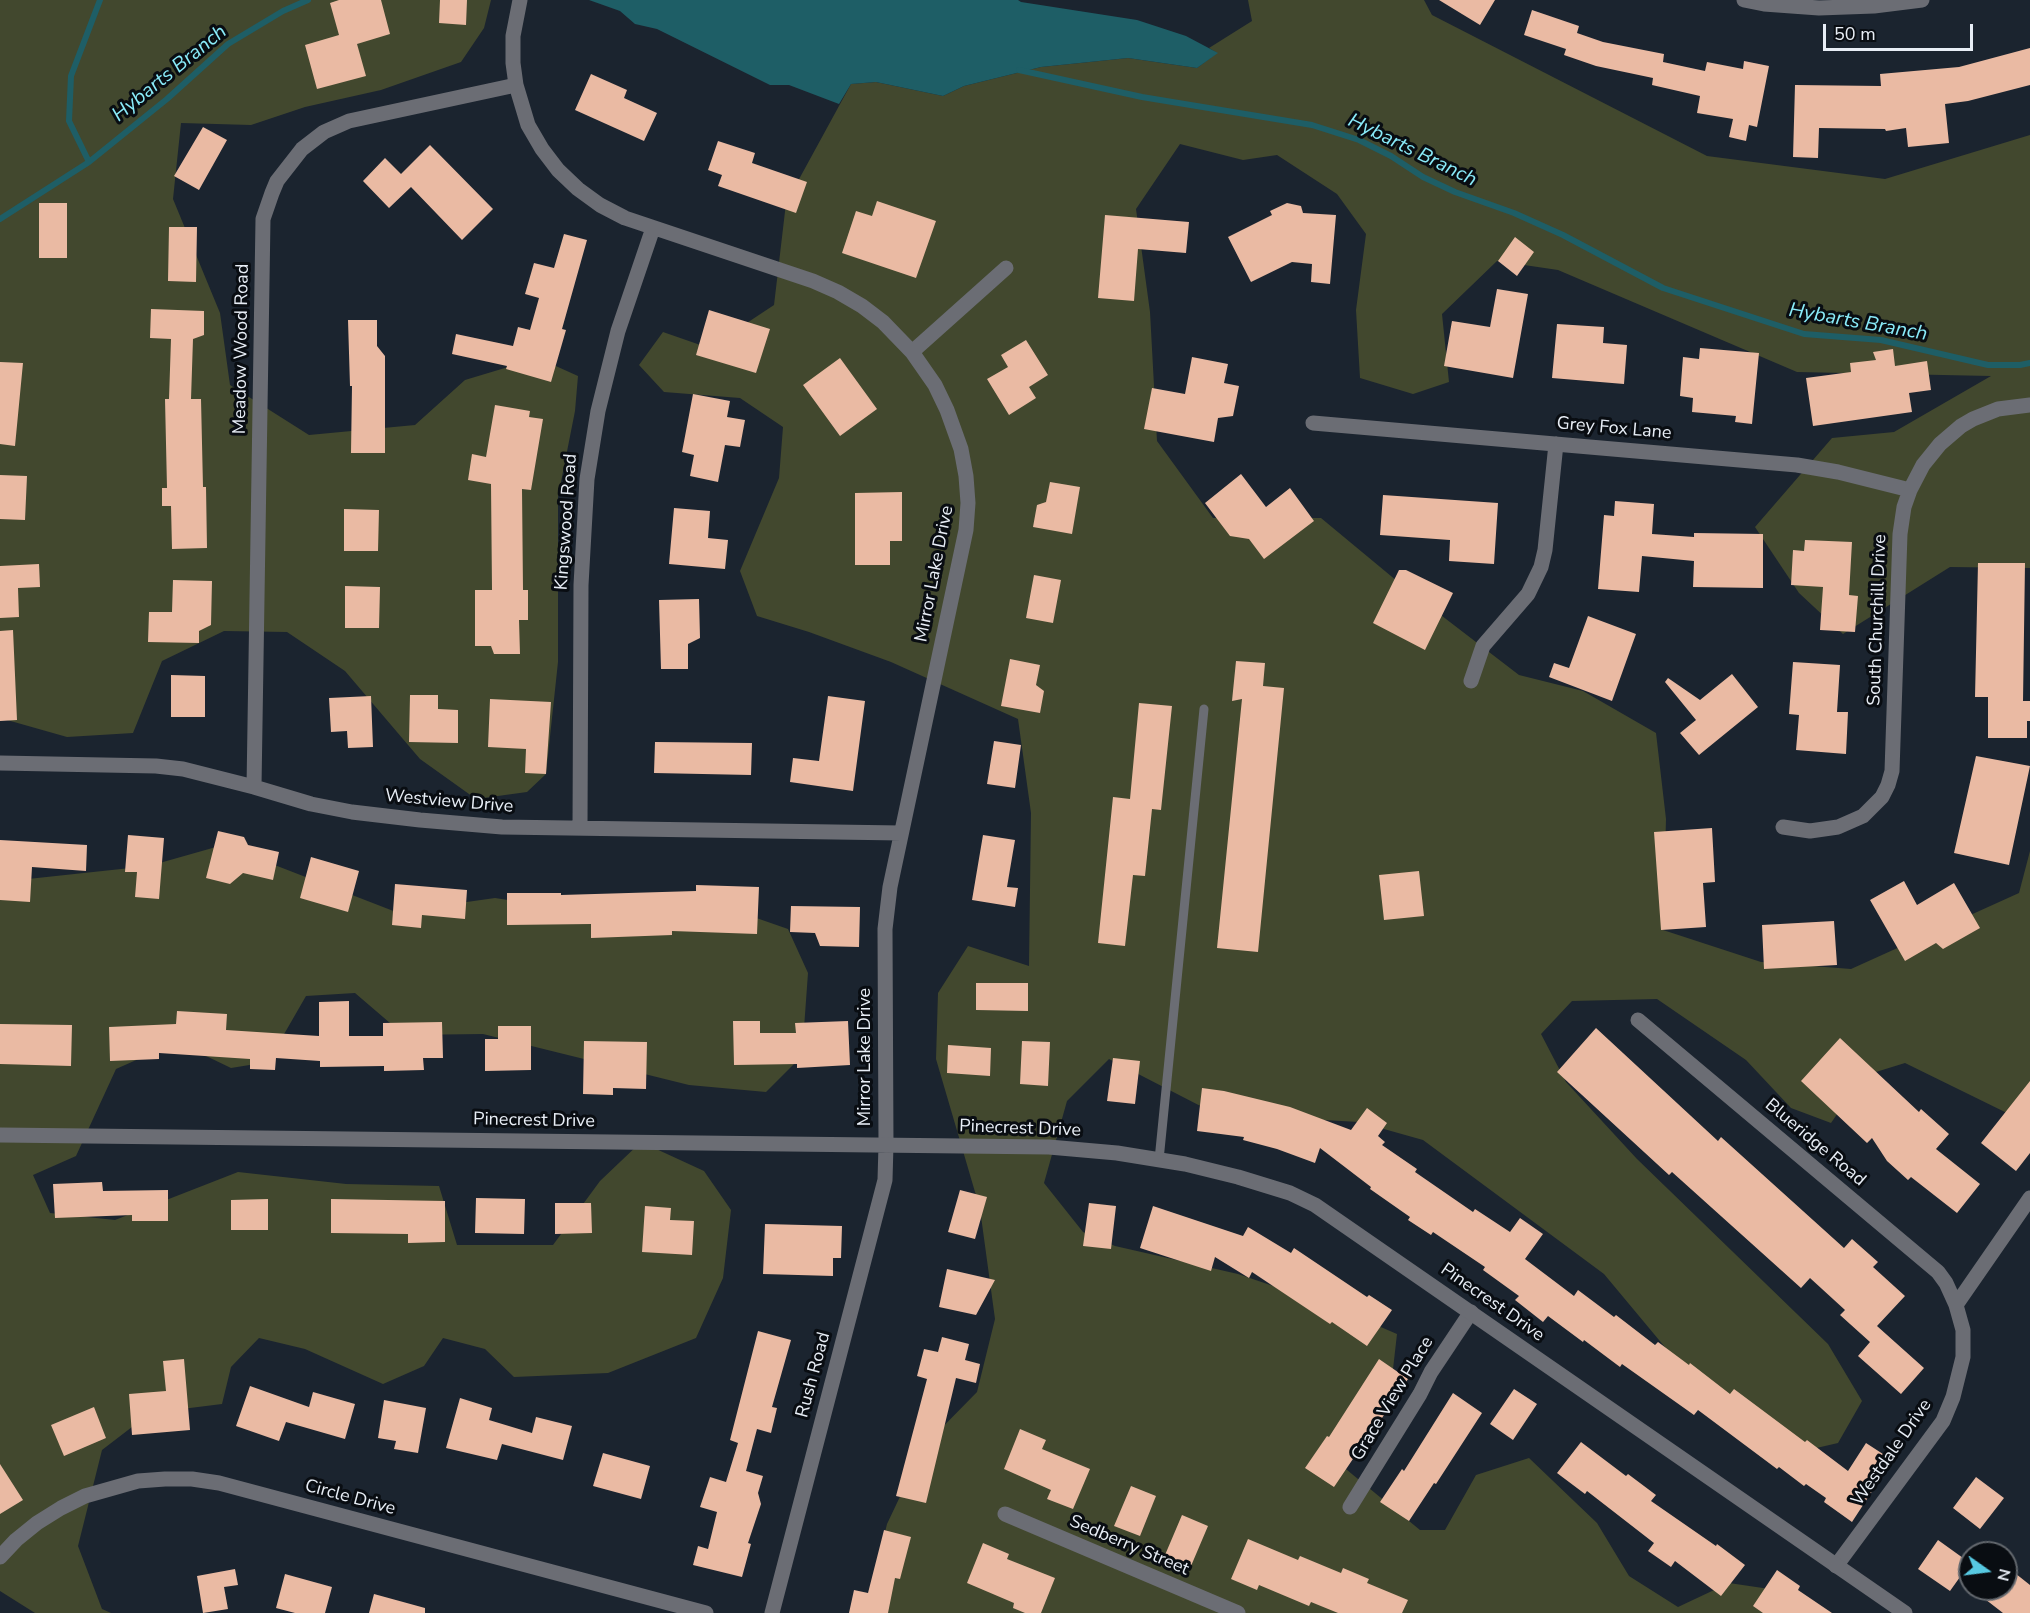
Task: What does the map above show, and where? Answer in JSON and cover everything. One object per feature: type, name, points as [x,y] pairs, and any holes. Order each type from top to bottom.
[{"type":"street","name":"Mirror Lake Drive","points":[[520,0],[513,36],[516,85],[528,125],[558,170],[600,205],[625,218],[813,281],[861,306],[884,322],[912,352],[935,386],[947,410],[961,449],[968,503],[966,530],[890,887],[885,929],[886,1145]]},
{"type":"street","points":[[1744,0],[1819,8],[1874,6],[1922,0]]},
{"type":"street","name":"Meadow Wood Road","points":[[254,787],[263,219],[272,193],[277,181],[303,149],[324,132],[349,121],[516,85]]},
{"type":"street","name":"Kingswood Road","points":[[580,828],[581,585],[587,479],[598,411],[618,332],[653,228]]},
{"type":"street","points":[[912,352],[1006,268]]},
{"type":"street","name":"South Churchill Drive","points":[[1784,827],[1810,831],[1838,827],[1863,816],[1873,807],[1888,785],[1892,771],[1900,534],[1904,507],[1910,490],[1923,465],[1940,444],[1961,426],[1998,409],[2030,405]]},
{"type":"street","name":"Grey Fox Lane","points":[[1313,423],[1797,465],[1838,472],[1910,490]]},
{"type":"street","points":[[1471,681],[1483,646],[1528,594],[1541,567],[1545,550],[1556,444]]},
{"type":"street","name":"Westview Drive","points":[[0,763],[156,766],[183,770],[311,804],[352,812],[501,827],[901,833]]},
{"type":"street","name":"Blueridge Road","points":[[1638,1020],[1938,1272],[1956,1305]]},
{"type":"street","name":"Pinecrest Drive","points":[[0,1135],[1049,1147],[1117,1153],[1238,1177],[1290,1192],[1315,1205],[1905,1613]]},
{"type":"street","name":"Rush Road","points":[[772,1613],[885,1180],[886,1145]]},
{"type":"street","points":[[1956,1305],[2030,1198]]},
{"type":"street","name":"Westdale Drive","points":[[1836,1566],[1942,1421],[1953,1397],[1963,1357],[1962,1330],[1956,1305]]},
{"type":"street","name":"Grace View Place","points":[[1350,1507],[1420,1394],[1431,1372],[1471,1312]]},
{"type":"street","name":"Circle Drive","points":[[0,1557],[37,1523],[85,1496],[138,1481],[192,1479],[231,1486],[706,1613]]},
{"type":"street","name":"Sedberry Street","points":[[1005,1514],[1238,1613]]},
{"type":"lane","points":[[1159,1160],[1204,709]]},
{"type":"green space","points":[[0,0],[491,0],[484,28],[461,62],[381,90],[305,107],[251,125],[181,123],[173,199],[220,313],[230,385],[309,435],[415,425],[465,380],[538,358],[578,376],[575,411],[558,497],[558,662],[546,774],[527,792],[476,799],[420,759],[345,671],[287,632],[224,631],[162,661],[133,733],[67,737],[0,718]]},
{"type":"green space","points":[[1248,0],[1424,0],[1432,15],[1707,156],[1885,179],[2030,135],[2030,568],[1950,567],[1843,634],[1799,593],[1755,527],[1832,438],[1894,432],[1991,376],[1797,372],[1558,270],[1497,261],[1442,314],[1449,382],[1413,394],[1360,378],[1356,310],[1366,234],[1337,194],[1277,155],[1243,160],[1180,144],[1136,209],[1150,312],[1157,441],[1213,518],[1321,518],[1403,586],[1519,675],[1583,691],[1656,733],[1666,819],[1663,930],[1761,962],[1851,969],[2019,893],[2030,851],[2030,1110],[2011,1115],[1905,1063],[1863,1076],[1831,1123],[1791,1108],[1746,1060],[1657,999],[1572,1001],[1541,1034],[1566,1082],[1637,1159],[1828,1344],[1862,1401],[1838,1443],[1782,1456],[1699,1388],[1604,1274],[1423,1140],[1359,1122],[1216,1114],[1109,1059],[1067,1101],[1044,1183],[1083,1232],[1115,1246],[1238,1274],[1332,1306],[1397,1334],[1392,1378],[1341,1465],[1420,1530],[1445,1530],[1476,1475],[1529,1458],[1597,1523],[1629,1576],[1678,1607],[1729,1583],[1790,1592],[1793,1613],[865,1613],[887,1524],[924,1446],[977,1392],[995,1319],[980,1209],[936,1059],[938,993],[968,946],[1029,966],[1031,813],[1018,719],[891,662],[757,616],[740,571],[779,478],[783,427],[740,398],[664,392],[639,365],[663,332],[709,348],[774,305],[786,203],[851,84],[876,82],[943,96],[964,86],[1041,67],[1128,58],[1197,68],[1217,53],[1209,48],[1252,21]]},
{"type":"green space","points":[[223,845],[396,912],[495,898],[626,918],[722,906],[788,929],[808,973],[802,1056],[766,1092],[689,1085],[483,1034],[404,1035],[355,993],[306,996],[268,1062],[231,1068],[177,1042],[116,1069],[76,1156],[33,1175],[50,1213],[115,1220],[238,1172],[346,1184],[439,1186],[457,1245],[553,1245],[600,1181],[641,1142],[704,1171],[731,1210],[723,1278],[696,1338],[608,1373],[514,1377],[485,1349],[443,1338],[424,1366],[383,1384],[305,1349],[259,1338],[231,1367],[222,1404],[182,1409],[132,1427],[102,1450],[78,1546],[102,1609],[111,1613],[35,1613],[0,1591],[0,882],[149,866]]},
{"type":"water","points":[[589,0],[1018,0],[1137,20],[1186,36],[1218,53],[1197,68],[1128,58],[1041,67],[964,86],[943,96],[876,82],[851,84],[839,104],[789,85],[770,85],[657,29],[635,24],[620,11]]},
{"type":"building","points":[[339,0],[381,0],[390,34],[357,44],[366,76],[317,89],[305,45],[339,35],[330,3]]},
{"type":"building","points":[[440,0],[467,0],[466,25],[439,23]]},
{"type":"building","points":[[1439,0],[1495,0],[1480,25]]},
{"type":"building","points":[[1532,10],[1579,26],[1577,33],[1603,42],[1664,54],[1663,62],[1705,71],[1707,62],[1743,69],[1744,61],[1769,66],[1757,127],[1749,125],[1746,141],[1729,137],[1733,119],[1697,113],[1700,96],[1652,85],[1653,78],[1596,66],[1564,55],[1566,49],[1524,35]]},
{"type":"building","points":[[2030,48],[2030,85],[1968,101],[1945,104],[1949,143],[1908,147],[1906,128],[1886,131],[1885,129],[1819,128],[1818,158],[1793,157],[1795,85],[1881,86],[1880,74],[1959,67]]},
{"type":"building","points":[[591,74],[627,90],[624,98],[657,113],[644,141],[575,110]]},
{"type":"building","points":[[203,127],[227,140],[199,190],[174,176]]},
{"type":"building","points":[[718,141],[755,153],[752,163],[807,182],[796,213],[718,186],[722,175],[708,170]]},
{"type":"building","points":[[430,145],[493,209],[462,240],[411,187],[389,208],[363,181],[385,158],[401,174]]},
{"type":"building","points":[[877,201],[936,221],[916,278],[842,253],[856,211],[872,216]]},
{"type":"building","points":[[39,203],[67,203],[67,258],[39,258]]},
{"type":"building","points":[[1287,203],[1301,206],[1303,213],[1336,215],[1330,284],[1311,282],[1312,264],[1292,262],[1251,282],[1228,237],[1272,215],[1270,211]]},
{"type":"building","points":[[1105,215],[1189,222],[1186,253],[1138,249],[1134,301],[1098,298]]},
{"type":"building","points":[[169,227],[197,227],[196,282],[168,281]]},
{"type":"building","points":[[564,234],[587,240],[562,329],[566,330],[551,382],[506,369],[507,366],[452,354],[456,334],[513,346],[518,327],[530,330],[539,298],[525,294],[534,263],[554,268]]},
{"type":"building","points":[[1515,237],[1534,252],[1517,276],[1498,261]]},
{"type":"building","points":[[1497,289],[1528,294],[1513,378],[1444,366],[1452,321],[1490,327]]},
{"type":"building","points":[[151,309],[204,311],[204,335],[193,339],[191,399],[201,399],[207,548],[172,549],[171,506],[162,506],[162,488],[167,488],[165,399],[169,399],[171,339],[150,338]]},
{"type":"building","points":[[709,310],[770,329],[756,373],[696,355]]},
{"type":"building","points":[[348,320],[377,320],[377,346],[385,356],[385,453],[351,453],[352,386],[350,386]]},
{"type":"building","points":[[1557,324],[1604,327],[1603,343],[1627,345],[1624,384],[1552,378]]},
{"type":"building","points":[[1026,340],[1048,375],[1029,387],[1036,398],[1009,415],[987,379],[1008,367],[1001,355]]},
{"type":"building","points":[[1700,348],[1759,353],[1752,424],[1735,422],[1736,416],[1692,412],[1693,398],[1680,396],[1683,357],[1699,359]]},
{"type":"building","points":[[1893,349],[1895,366],[1927,361],[1931,390],[1909,393],[1912,412],[1813,426],[1806,378],[1851,372],[1850,363],[1876,360],[1873,352]]},
{"type":"building","points":[[1192,357],[1228,364],[1224,383],[1239,386],[1233,416],[1218,418],[1214,442],[1144,429],[1152,388],[1185,394]]},
{"type":"building","points":[[840,358],[877,409],[840,436],[803,385]]},
{"type":"building","points":[[0,362],[23,363],[15,446],[0,444]]},
{"type":"building","points":[[693,394],[730,401],[727,417],[745,420],[740,447],[725,445],[718,482],[690,476],[694,455],[682,452]]},
{"type":"building","points":[[495,405],[530,411],[529,417],[543,419],[531,490],[522,489],[523,590],[528,590],[528,620],[519,620],[520,654],[494,654],[491,646],[475,646],[475,590],[492,590],[491,484],[468,480],[472,454],[486,457]]},
{"type":"building","points":[[1241,474],[1266,507],[1290,488],[1314,521],[1264,559],[1249,539],[1230,536],[1205,503]]},
{"type":"building","points":[[0,475],[27,476],[25,520],[0,519]]},
{"type":"building","points":[[1050,482],[1080,487],[1072,534],[1033,527],[1037,505],[1046,502]]},
{"type":"building","points":[[902,492],[902,541],[890,541],[890,565],[855,565],[855,493]]},
{"type":"building","points":[[1383,495],[1498,503],[1494,564],[1449,561],[1450,540],[1380,535]]},
{"type":"building","points":[[1615,501],[1654,504],[1652,534],[1694,537],[1694,533],[1763,534],[1763,588],[1693,587],[1694,561],[1642,556],[1639,592],[1598,589],[1604,515],[1614,516]]},
{"type":"building","points":[[674,508],[710,511],[708,538],[728,540],[725,569],[669,564]]},
{"type":"building","points":[[344,509],[379,510],[378,551],[344,551]]},
{"type":"building","points":[[1805,540],[1852,542],[1849,595],[1858,596],[1855,632],[1820,630],[1823,587],[1791,585],[1793,550],[1804,551]]},
{"type":"building","points":[[1978,563],[2025,563],[2023,701],[2030,701],[2027,738],[1988,738],[1988,697],[1975,697]]},
{"type":"building","points":[[39,564],[40,587],[18,588],[19,617],[0,618],[0,566]]},
{"type":"building","points":[[1399,570],[1406,570],[1453,593],[1425,650],[1373,623]]},
{"type":"building","points":[[1034,575],[1061,580],[1053,623],[1026,618]]},
{"type":"building","points":[[173,580],[212,581],[211,625],[199,631],[199,643],[148,642],[149,612],[172,612]]},
{"type":"building","points":[[345,586],[380,587],[379,628],[345,628]]},
{"type":"building","points":[[699,599],[700,638],[688,644],[688,669],[661,669],[659,600]]},
{"type":"building","points":[[1588,616],[1636,634],[1612,701],[1549,677],[1554,663],[1569,668]]},
{"type":"building","points":[[13,630],[17,720],[0,721],[0,631]]},
{"type":"building","points":[[1010,659],[1040,665],[1036,685],[1044,691],[1040,713],[1001,706]]},
{"type":"building","points":[[1236,661],[1265,663],[1263,686],[1284,688],[1258,952],[1217,948],[1242,699],[1232,701]]},
{"type":"building","points":[[1793,662],[1840,665],[1837,712],[1848,712],[1846,754],[1796,750],[1799,715],[1789,714]]},
{"type":"building","points":[[1732,674],[1758,707],[1699,755],[1680,733],[1696,720],[1665,682],[1668,678],[1700,700]]},
{"type":"building","points":[[171,675],[205,676],[205,717],[171,717]]},
{"type":"building","points":[[410,695],[438,695],[438,709],[458,710],[458,743],[409,742]]},
{"type":"building","points":[[371,696],[373,747],[348,748],[347,731],[331,732],[329,698]]},
{"type":"building","points":[[828,696],[865,701],[853,791],[790,782],[793,758],[819,761]]},
{"type":"building","points":[[490,699],[551,702],[546,774],[525,773],[526,749],[488,747]]},
{"type":"building","points":[[1139,703],[1172,706],[1161,810],[1152,809],[1145,876],[1133,875],[1125,946],[1098,943],[1113,797],[1130,799]]},
{"type":"building","points":[[994,741],[1021,745],[1015,788],[987,784]]},
{"type":"building","points":[[655,742],[752,743],[751,775],[654,773]]},
{"type":"building","points":[[1976,756],[2030,766],[2009,865],[1954,853]]},
{"type":"building","points":[[1712,828],[1715,882],[1703,883],[1706,927],[1661,930],[1654,832]]},
{"type":"building","points":[[218,831],[244,837],[248,845],[279,852],[273,880],[243,873],[230,884],[206,878]]},
{"type":"building","points":[[128,835],[164,838],[159,899],[135,897],[137,872],[125,872]]},
{"type":"building","points":[[983,835],[1015,840],[1007,887],[1018,888],[1015,907],[972,900]]},
{"type":"building","points":[[0,840],[87,845],[86,871],[32,867],[30,902],[0,900]]},
{"type":"building","points":[[311,857],[359,871],[348,912],[300,898]]},
{"type":"building","points":[[1419,871],[1424,916],[1384,920],[1379,875]]},
{"type":"building","points":[[1904,881],[1917,905],[1954,883],[1980,928],[1943,949],[1936,943],[1905,961],[1870,900]]},
{"type":"building","points":[[395,884],[467,890],[465,919],[422,915],[421,928],[392,925]]},
{"type":"building","points":[[696,885],[759,887],[757,934],[672,931],[672,935],[591,938],[591,924],[507,925],[507,893],[561,893],[561,895],[696,891]]},
{"type":"building","points":[[791,906],[860,907],[859,947],[820,946],[815,933],[790,932]]},
{"type":"building","points":[[1834,921],[1837,965],[1764,969],[1762,925]]},
{"type":"building","points":[[976,983],[1028,983],[1028,1011],[976,1010]]},
{"type":"building","points":[[349,1001],[349,1036],[383,1036],[383,1023],[442,1022],[443,1058],[423,1058],[424,1070],[384,1071],[384,1066],[320,1067],[320,1061],[276,1058],[275,1070],[250,1069],[250,1059],[159,1053],[159,1059],[110,1061],[109,1027],[176,1024],[177,1011],[227,1014],[226,1030],[319,1036],[319,1002]]},
{"type":"building","points":[[733,1021],[760,1021],[760,1033],[796,1033],[795,1023],[848,1021],[850,1065],[797,1068],[797,1064],[734,1065]]},
{"type":"building","points":[[0,1024],[72,1025],[71,1066],[0,1064]]},
{"type":"building","points":[[498,1026],[531,1026],[531,1070],[485,1071],[485,1039],[498,1039]]},
{"type":"building","points":[[1596,1028],[1718,1141],[1721,1137],[1844,1248],[1852,1239],[1878,1262],[1873,1267],[1905,1296],[1877,1326],[1924,1368],[1901,1394],[1858,1356],[1870,1342],[1840,1315],[1845,1310],[1810,1278],[1801,1288],[1672,1172],[1669,1175],[1557,1072]]},
{"type":"building","points":[[1840,1038],[1919,1112],[1921,1109],[1949,1134],[1936,1149],[1980,1184],[1957,1213],[1911,1177],[1908,1180],[1887,1161],[1872,1138],[1867,1143],[1801,1081]]},
{"type":"building","points":[[584,1041],[647,1042],[646,1089],[613,1088],[613,1095],[583,1094]]},
{"type":"building","points":[[1022,1041],[1050,1042],[1048,1086],[1020,1084]]},
{"type":"building","points":[[948,1045],[991,1048],[990,1076],[947,1073]]},
{"type":"building","points":[[1113,1058],[1140,1061],[1135,1104],[1107,1101]]},
{"type":"building","points":[[2030,1081],[2030,1153],[2016,1171],[1981,1143]]},
{"type":"building","points":[[1202,1088],[1290,1107],[1351,1130],[1367,1108],[1387,1123],[1378,1136],[1385,1142],[1382,1145],[1417,1169],[1415,1172],[1473,1212],[1475,1209],[1510,1232],[1520,1218],[1543,1234],[1525,1259],[1574,1296],[1578,1290],[1655,1345],[1658,1342],[1689,1365],[1690,1363],[1730,1394],[1734,1389],[1848,1471],[1866,1443],[1886,1456],[1875,1471],[1882,1476],[1852,1522],[1824,1502],[1826,1498],[1806,1484],[1804,1486],[1779,1467],[1777,1469],[1698,1410],[1694,1415],[1622,1364],[1620,1367],[1584,1340],[1583,1342],[1548,1316],[1543,1322],[1515,1300],[1519,1296],[1483,1270],[1485,1267],[1433,1232],[1431,1235],[1408,1220],[1410,1217],[1370,1189],[1371,1187],[1320,1148],[1315,1163],[1243,1140],[1244,1137],[1197,1131]]},
{"type":"building","points":[[102,1182],[103,1191],[168,1190],[168,1221],[132,1221],[132,1215],[55,1218],[53,1184]]},
{"type":"building","points":[[960,1190],[987,1197],[975,1239],[948,1232]]},
{"type":"building","points":[[476,1198],[525,1199],[524,1234],[475,1233]]},
{"type":"building","points":[[268,1199],[268,1230],[231,1230],[231,1200]]},
{"type":"building","points":[[331,1199],[445,1201],[445,1242],[408,1243],[408,1234],[331,1233]]},
{"type":"building","points":[[555,1203],[591,1203],[592,1233],[555,1234]]},
{"type":"building","points":[[1089,1203],[1116,1206],[1111,1249],[1083,1246]]},
{"type":"building","points":[[645,1206],[671,1208],[670,1220],[694,1221],[692,1255],[642,1252]]},
{"type":"building","points":[[1153,1206],[1243,1236],[1248,1227],[1291,1253],[1294,1248],[1367,1297],[1369,1295],[1392,1310],[1367,1346],[1252,1272],[1249,1278],[1215,1257],[1211,1271],[1140,1248]]},
{"type":"building","points":[[765,1224],[842,1226],[841,1258],[833,1258],[833,1276],[763,1274]]},
{"type":"building","points":[[947,1269],[995,1280],[976,1315],[939,1307]]},
{"type":"building","points":[[758,1331],[791,1340],[772,1407],[777,1408],[771,1433],[757,1429],[746,1471],[763,1476],[758,1493],[761,1504],[748,1543],[751,1544],[742,1577],[693,1565],[698,1546],[708,1549],[717,1512],[700,1507],[710,1477],[726,1482],[738,1443],[730,1440]]},
{"type":"building","points":[[942,1337],[969,1344],[965,1360],[980,1364],[976,1383],[956,1378],[926,1503],[896,1496],[927,1379],[917,1376],[924,1349],[938,1352]]},
{"type":"building","points":[[184,1359],[190,1430],[132,1435],[129,1394],[166,1391],[163,1361]]},
{"type":"building","points":[[1379,1359],[1408,1379],[1334,1487],[1305,1468],[1327,1436],[1329,1437]]},
{"type":"building","points":[[250,1386],[309,1407],[313,1392],[355,1404],[345,1439],[286,1422],[279,1441],[236,1426]]},
{"type":"building","points":[[1514,1389],[1537,1404],[1513,1440],[1490,1424]]},
{"type":"building","points":[[1453,1393],[1482,1413],[1409,1521],[1380,1502],[1402,1469],[1404,1471]]},
{"type":"building","points":[[460,1398],[492,1408],[489,1420],[532,1433],[536,1417],[572,1426],[563,1460],[502,1444],[497,1460],[446,1448]]},
{"type":"building","points":[[384,1400],[426,1408],[418,1453],[394,1449],[396,1441],[378,1438]]},
{"type":"building","points":[[94,1407],[106,1438],[64,1456],[51,1425]]},
{"type":"building","points":[[1020,1429],[1046,1440],[1042,1449],[1090,1469],[1073,1509],[1047,1499],[1051,1490],[1004,1469]]},
{"type":"building","points":[[1581,1442],[1656,1495],[1651,1501],[1745,1565],[1721,1596],[1675,1561],[1671,1567],[1648,1551],[1654,1543],[1587,1491],[1585,1494],[1557,1473]]},
{"type":"building","points":[[603,1453],[650,1466],[641,1499],[593,1486]]},
{"type":"building","points":[[0,1464],[23,1500],[0,1514]]},
{"type":"building","points":[[1976,1477],[2004,1498],[1980,1529],[1953,1508]]},
{"type":"building","points":[[1131,1486],[1156,1496],[1140,1536],[1114,1526]]},
{"type":"building","points":[[1182,1515],[1208,1526],[1191,1566],[1165,1555]]},
{"type":"building","points":[[884,1530],[911,1537],[900,1579],[895,1578],[888,1613],[849,1613],[854,1590],[868,1593]]},
{"type":"building","points":[[1248,1539],[1298,1560],[1300,1556],[1341,1573],[1343,1568],[1369,1579],[1367,1583],[1408,1600],[1402,1613],[1338,1613],[1311,1602],[1309,1606],[1259,1585],[1257,1590],[1231,1579]]},
{"type":"building","points":[[1938,1540],[1958,1554],[1958,1580],[1950,1591],[1918,1569]]},
{"type":"building","points":[[983,1543],[1009,1554],[1007,1559],[1055,1578],[1041,1613],[1025,1613],[1013,1608],[1014,1603],[967,1583]]},
{"type":"building","points":[[235,1569],[238,1585],[224,1587],[228,1609],[203,1613],[197,1576]]},
{"type":"building","points":[[1777,1570],[1800,1586],[1798,1590],[1832,1613],[1763,1613],[1753,1606]]},
{"type":"building","points":[[285,1574],[332,1587],[325,1613],[295,1613],[276,1608]]},
{"type":"building","points":[[2018,1576],[2030,1585],[2030,1613],[2003,1613],[1988,1601],[2018,1601]]},
{"type":"building","points":[[374,1594],[425,1608],[425,1613],[369,1613]]},
{"type":"waterway","points":[[89,162],[69,121],[71,76],[100,0]]},
{"type":"waterway","name":"Hybarts Branch","points":[[0,219],[89,162],[167,99],[228,44],[283,11],[308,0]]},
{"type":"waterway","name":"Hybarts Branch","points":[[1019,70],[1142,97],[1312,125],[1359,140],[1391,156],[1423,177],[1563,235],[1663,288],[1804,334],[1881,340],[1988,365],[2030,363]]}]
